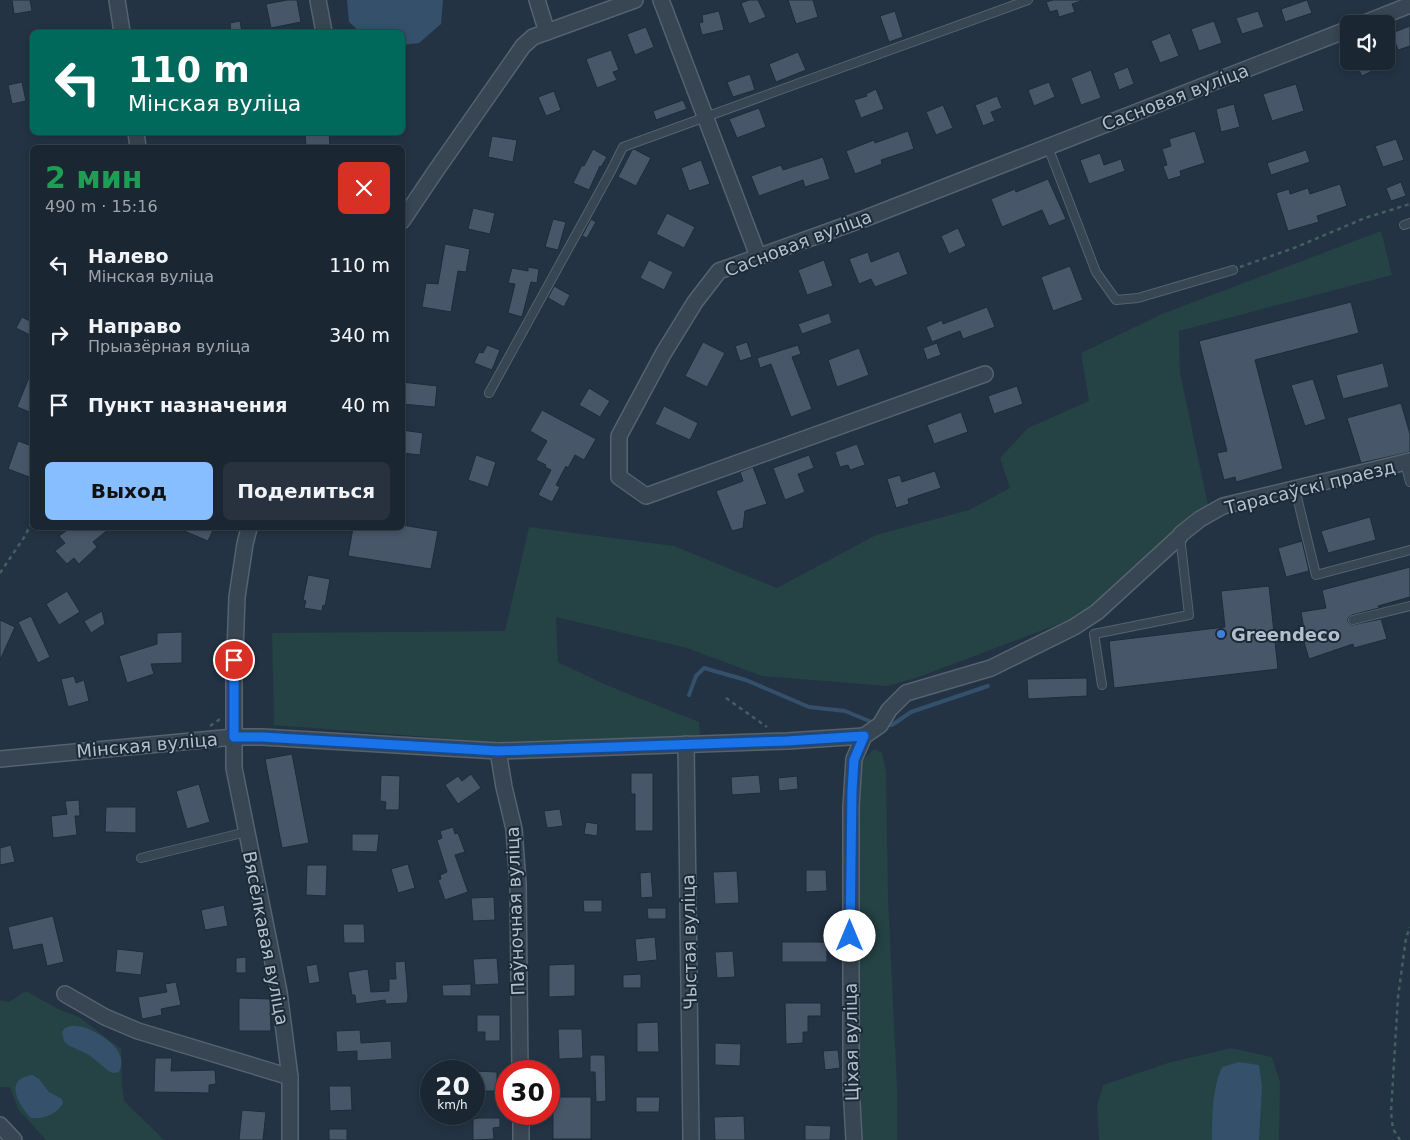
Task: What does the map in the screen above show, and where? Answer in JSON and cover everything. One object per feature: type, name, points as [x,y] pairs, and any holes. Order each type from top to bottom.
[{"type":"street","points":[[117,0],[122,30]]},
{"type":"street","points":[[318,0],[324,30]]},
{"type":"street","points":[[537,0],[547,32]]},
{"type":"street","points":[[405,216],[523,46],[533,37],[635,0]]},
{"type":"street","points":[[661,0],[758,256]]},
{"type":"street","points":[[1385,15],[1410,5]]},
{"type":"street","name":"Сасновая вуліца","points":[[985,374],[646,496],[619,477],[619,436],[663,354],[695,302],[719,270],[866,218],[1340,33]]},
{"type":"street","name":"Тарасаўскі праезд","points":[[864,736],[880,725],[889,710],[906,693],[991,668],[1074,627],[1097,612],[1181,534],[1200,519],[1223,506],[1408,462]]},
{"type":"street","name":"Вясёлкавая вуліца","points":[[248,530],[237,597],[234,680],[234,768],[279,992],[290,1076],[290,1140]]},
{"type":"street","name":"Мінская вуліца","points":[[0,759],[234,737],[498,751],[787,741],[864,736]]},
{"type":"street","name":"Ціхая вуліца","points":[[854,1140],[851,1085],[851,807],[854,760],[864,736]]},
{"type":"street","name":"Чыстая вуліца","points":[[686,744],[691,1140]]},
{"type":"street","name":"Паўночная вуліца","points":[[498,751],[514,830],[518,884],[520,1060]]},
{"type":"street","points":[[65,994],[105,1017],[138,1031],[290,1076]]},
{"type":"street","points":[[0,1125],[14,1140]]},
{"type":"street","points":[[520,1125],[521,1140]]},
{"type":"lane","points":[[489,393],[623,147],[1028,0]]},
{"type":"lane","points":[[1048,147],[1096,272],[1116,300],[1138,298],[1233,270]]},
{"type":"lane","points":[[1408,462],[1410,482]]},
{"type":"lane","points":[[1295,489],[1316,575],[1410,550]]},
{"type":"lane","points":[[1102,685],[1094,634],[1189,615],[1180,536]]},
{"type":"lane","points":[[1354,620],[1410,606]]},
{"type":"lane","points":[[141,858],[246,832]]},
{"type":"path","points":[[1233,270],[1294,248],[1365,218],[1410,204]]},
{"type":"path","points":[[0,573],[30,526]]},
{"type":"path","points":[[726,698],[787,741]]},
{"type":"path","points":[[1400,1140],[1393,1129],[1391,1112],[1398,996],[1406,938],[1410,927]]},
{"type":"green space","points":[[1381,231],[1392,275],[1179,331],[1180,373],[1208,505],[1188,518],[1088,613],[916,678],[887,686],[762,676],[687,648],[556,617],[558,662],[604,684],[699,722],[700,737],[492,742],[274,725],[272,633],[505,631],[529,527],[674,546],[777,588],[876,535],[969,510],[1010,488],[1000,458],[1028,428],[1089,401],[1081,353],[1162,314]]},
{"type":"green space","points":[[874,749],[882,753],[886,772],[888,896],[897,1088],[897,1140],[855,1140],[855,802],[861,762]]},
{"type":"green space","points":[[26,991],[58,1009],[79,1017],[121,1049],[124,1101],[164,1140],[46,1140],[18,1109],[10,1087],[0,1087],[0,1000],[9,1002]]},
{"type":"green space","points":[[1231,1048],[1272,1057],[1280,1082],[1279,1140],[1099,1140],[1097,1105],[1103,1085],[1168,1063]]},
{"type":"water","points":[[347,0],[443,0],[441,24],[419,43],[405,45],[405,30],[358,30],[349,22]]},
{"type":"water","points":[[71,1026],[82,1027],[97,1033],[112,1044],[121,1057],[122,1064],[119,1072],[110,1072],[89,1055],[68,1045],[64,1041],[62,1032],[65,1028]]},
{"type":"water","points":[[1239,1062],[1259,1065],[1262,1087],[1259,1140],[1212,1140],[1213,1103],[1219,1075],[1222,1067]]},
{"type":"water","points":[[33,1075],[39,1079],[49,1092],[62,1099],[63,1103],[57,1111],[45,1117],[31,1118],[22,1106],[16,1092],[18,1081]]},
{"type":"building","points":[[12,0],[30,0],[32,11],[14,14]]},
{"type":"building","points":[[297,0],[301,22],[271,28],[266,4]]},
{"type":"building","points":[[749,0],[758,0],[766,17],[749,24],[741,3]]},
{"type":"building","points":[[788,0],[813,0],[818,17],[796,24]]},
{"type":"building","points":[[1053,0],[1081,1],[1072,4],[1075,12],[1059,17],[1057,10],[1050,12],[1046,2]]},
{"type":"building","points":[[1307,0],[1312,13],[1285,22],[1281,9]]},
{"type":"building","points":[[719,11],[724,30],[702,35],[699,23],[703,22],[702,15]]},
{"type":"building","points":[[895,11],[903,37],[889,42],[880,16]]},
{"type":"building","points":[[1258,11],[1264,27],[1242,34],[1236,18]]},
{"type":"building","points":[[240,21],[242,30],[231,30],[230,23]]},
{"type":"building","points":[[1214,21],[1222,43],[1199,51],[1191,29]]},
{"type":"building","points":[[1410,26],[1410,46],[1398,50],[1395,42],[1395,32]]},
{"type":"building","points":[[646,27],[654,47],[635,55],[627,34]]},
{"type":"building","points":[[1170,33],[1179,56],[1160,63],[1151,41]]},
{"type":"building","points":[[611,50],[619,70],[613,72],[617,80],[597,88],[586,59]]},
{"type":"building","points":[[798,52],[806,70],[776,82],[769,64]]},
{"type":"building","points":[[1128,67],[1134,84],[1119,90],[1113,73]]},
{"type":"building","points":[[1091,70],[1101,98],[1081,105],[1071,78]]},
{"type":"building","points":[[1359,70],[1374,70],[1362,76]]},
{"type":"building","points":[[750,74],[755,90],[733,97],[727,82]]},
{"type":"building","points":[[22,82],[26,101],[12,104],[8,85]]},
{"type":"building","points":[[1049,82],[1055,97],[1034,106],[1028,90]]},
{"type":"building","points":[[1296,84],[1304,111],[1272,121],[1263,94]]},
{"type":"building","points":[[876,89],[884,109],[861,118],[854,100],[867,96],[866,94]]},
{"type":"building","points":[[554,91],[561,110],[546,116],[538,97]]},
{"type":"building","points":[[997,96],[1002,108],[991,112],[995,121],[983,126],[975,105]]},
{"type":"building","points":[[683,100],[687,109],[656,120],[653,111]]},
{"type":"building","points":[[1234,104],[1240,127],[1221,132],[1216,109]]},
{"type":"building","points":[[943,105],[953,128],[936,135],[926,112]]},
{"type":"building","points":[[759,108],[766,127],[737,138],[729,119]]},
{"type":"building","points":[[908,131],[914,149],[881,160],[882,164],[855,174],[846,151],[874,140],[875,143]]},
{"type":"building","points":[[1195,131],[1205,163],[1180,171],[1181,176],[1168,180],[1163,166],[1167,165],[1162,149],[1171,146],[1169,139]]},
{"type":"building","points":[[305,135],[329,135],[330,145],[306,145]]},
{"type":"building","points":[[492,136],[517,140],[513,162],[488,157]]},
{"type":"building","points":[[1396,139],[1404,160],[1383,167],[1375,146]]},
{"type":"building","points":[[593,149],[607,157],[600,166],[589,190],[573,183]]},
{"type":"building","points":[[634,149],[651,158],[636,186],[618,177]]},
{"type":"building","points":[[1306,150],[1310,162],[1271,175],[1267,163]]},
{"type":"building","points":[[1100,153],[1104,165],[1121,159],[1125,171],[1089,184],[1080,160]]},
{"type":"building","points":[[823,157],[830,179],[805,187],[803,180],[759,196],[751,176],[781,165],[783,170]]},
{"type":"building","points":[[701,160],[710,184],[689,191],[681,168]]},
{"type":"building","points":[[1048,179],[1066,219],[1049,226],[1042,210],[1002,227],[991,199],[1015,189],[1016,192]]},
{"type":"building","points":[[1401,182],[1406,196],[1391,201],[1386,188]]},
{"type":"building","points":[[1340,184],[1347,206],[1317,216],[1319,222],[1288,231],[1276,193],[1289,189],[1290,194],[1308,188],[1310,194]]},
{"type":"building","points":[[473,208],[495,213],[490,234],[468,229]]},
{"type":"building","points":[[667,213],[695,227],[684,248],[656,234]]},
{"type":"building","points":[[553,219],[566,222],[558,250],[545,247]]},
{"type":"building","points":[[591,219],[596,222],[587,238],[582,236]]},
{"type":"building","points":[[958,228],[966,246],[949,254],[941,236]]},
{"type":"building","points":[[445,244],[470,249],[466,272],[458,271],[451,312],[422,307],[426,283],[438,284]]},
{"type":"building","points":[[899,251],[908,274],[875,287],[871,279],[859,284],[849,259],[868,252],[871,262]]},
{"type":"building","points":[[649,260],[673,272],[664,290],[640,278]]},
{"type":"building","points":[[824,260],[833,286],[807,295],[798,270]]},
{"type":"building","points":[[1070,266],[1083,300],[1053,311],[1041,277]]},
{"type":"building","points":[[528,267],[539,269],[537,283],[531,282],[522,317],[508,313],[515,284],[508,283],[512,268],[528,271]]},
{"type":"building","points":[[554,286],[570,295],[564,307],[548,298]]},
{"type":"building","points":[[1351,302],[1359,333],[1255,360],[1283,469],[1236,482],[1235,477],[1224,480],[1217,453],[1227,451],[1199,341]]},
{"type":"building","points":[[987,307],[995,327],[963,339],[960,331],[932,342],[926,327],[942,320],[943,324]]},
{"type":"building","points":[[829,313],[832,323],[802,334],[798,324]]},
{"type":"building","points":[[22,317],[30,321],[30,335],[16,328]]},
{"type":"building","points":[[703,342],[725,353],[707,387],[685,376]]},
{"type":"building","points":[[747,342],[752,357],[740,361],[735,346]]},
{"type":"building","points":[[937,343],[941,355],[927,360],[923,348]]},
{"type":"building","points":[[487,345],[500,350],[492,370],[474,363],[479,352],[483,353]]},
{"type":"building","points":[[798,345],[801,354],[792,357],[812,409],[791,417],[771,364],[760,368],[757,358]]},
{"type":"building","points":[[859,348],[869,375],[837,387],[828,360]]},
{"type":"building","points":[[1383,363],[1389,387],[1343,399],[1336,375]]},
{"type":"building","points":[[30,375],[30,412],[17,407]]},
{"type":"building","points":[[1313,379],[1326,419],[1305,426],[1291,385]]},
{"type":"building","points":[[405,382],[437,386],[435,407],[405,404]]},
{"type":"building","points":[[1017,386],[1023,404],[994,414],[988,396]]},
{"type":"building","points":[[589,388],[610,401],[600,417],[579,405]]},
{"type":"building","points":[[1401,403],[1410,434],[1410,452],[1361,463],[1347,418]]},
{"type":"building","points":[[664,406],[698,423],[690,440],[655,424]]},
{"type":"building","points":[[542,410],[596,439],[584,460],[575,455],[568,468],[566,466],[556,485],[560,487],[552,502],[538,495],[551,470],[536,460],[547,441],[530,431]]},
{"type":"building","points":[[961,412],[968,432],[934,444],[927,425]]},
{"type":"building","points":[[405,430],[423,433],[420,455],[405,453]]},
{"type":"building","points":[[18,441],[30,445],[30,477],[8,469]]},
{"type":"building","points":[[857,444],[865,465],[850,470],[848,465],[840,467],[835,452]]},
{"type":"building","points":[[476,455],[496,462],[488,487],[468,480]]},
{"type":"building","points":[[809,455],[814,468],[798,474],[805,492],[785,500],[773,468]]},
{"type":"building","points":[[753,467],[767,504],[745,511],[743,528],[732,531],[716,491],[743,481],[740,472]]},
{"type":"building","points":[[935,471],[941,488],[908,499],[909,504],[896,508],[887,479],[900,475],[902,482]]},
{"type":"building","points":[[1370,517],[1376,540],[1328,553],[1321,531]]},
{"type":"building","points":[[405,526],[438,531],[431,569],[348,556],[353,530],[405,530]]},
{"type":"building","points":[[67,530],[108,530],[93,542],[97,547],[79,564],[74,558],[67,564],[55,551],[65,543],[59,536]]},
{"type":"building","points":[[182,530],[213,530],[208,541]]},
{"type":"building","points":[[1302,541],[1309,571],[1286,577],[1278,548]]},
{"type":"building","points":[[1410,567],[1410,597],[1378,606],[1379,608],[1352,615],[1348,618],[1348,622],[1352,625],[1381,619],[1387,639],[1354,648],[1353,644],[1309,659],[1304,642],[1306,641],[1301,612],[1326,608],[1322,590]]},
{"type":"building","points":[[308,575],[330,579],[325,606],[323,605],[322,611],[304,608],[306,601],[303,600]]},
{"type":"building","name":"Greendeco","points":[[1269,586],[1278,669],[1114,688],[1109,641],[1225,627],[1221,591]]},
{"type":"building","points":[[67,591],[80,612],[59,625],[46,604]]},
{"type":"building","points":[[102,611],[105,624],[91,633],[84,621]]},
{"type":"building","points":[[31,616],[50,657],[38,663],[18,622]]},
{"type":"building","points":[[0,620],[15,627],[0,660]]},
{"type":"building","points":[[182,632],[182,663],[151,664],[154,674],[127,683],[119,656],[157,644],[157,633]]},
{"type":"building","points":[[74,676],[76,683],[84,680],[89,701],[68,707],[61,679]]},
{"type":"building","points":[[1087,678],[1087,696],[1028,699],[1027,679]]},
{"type":"building","points":[[292,754],[309,843],[282,848],[265,759]]},
{"type":"building","points":[[631,773],[653,773],[653,831],[635,831],[635,794],[631,794]]},
{"type":"building","points":[[471,774],[481,788],[458,804],[445,785],[458,776],[462,781]]},
{"type":"building","points":[[381,775],[400,776],[399,810],[385,810],[386,802],[380,801]]},
{"type":"building","points":[[759,775],[761,793],[732,795],[731,777]]},
{"type":"building","points":[[797,776],[798,789],[779,791],[778,778]]},
{"type":"building","points":[[199,784],[210,822],[187,829],[176,791]]},
{"type":"building","points":[[79,800],[80,816],[75,816],[77,835],[53,838],[51,816],[67,814],[65,801]]},
{"type":"building","points":[[106,807],[136,807],[136,833],[105,832]]},
{"type":"building","points":[[560,809],[563,826],[547,828],[544,811]]},
{"type":"building","points":[[586,822],[598,824],[597,836],[584,834]]},
{"type":"building","points":[[453,827],[455,834],[458,833],[465,852],[455,855],[468,892],[445,900],[438,880],[441,879],[440,875],[447,872],[437,840],[442,838],[440,831]]},
{"type":"building","points":[[352,834],[379,834],[377,852],[352,851]]},
{"type":"building","points":[[11,845],[15,862],[0,865],[0,848]]},
{"type":"building","points":[[408,864],[415,888],[398,893],[391,869]]},
{"type":"building","points":[[307,865],[327,865],[326,896],[306,895]]},
{"type":"building","points":[[806,870],[826,870],[827,891],[806,892]]},
{"type":"building","points":[[737,871],[739,903],[715,904],[713,872]]},
{"type":"building","points":[[651,872],[653,897],[641,898],[640,873]]},
{"type":"building","points":[[494,897],[495,920],[473,921],[471,898]]},
{"type":"building","points":[[583,900],[602,900],[602,912],[584,912]]},
{"type":"building","points":[[224,905],[228,926],[205,930],[201,910]]},
{"type":"building","points":[[647,908],[666,908],[666,919],[648,919]]},
{"type":"building","points":[[53,916],[64,962],[47,966],[42,944],[13,950],[8,927]]},
{"type":"building","points":[[343,924],[364,924],[365,943],[344,943]]},
{"type":"building","points":[[655,937],[657,960],[637,962],[635,939]]},
{"type":"building","points":[[782,942],[827,942],[827,962],[782,962]]},
{"type":"building","points":[[117,949],[144,952],[141,975],[115,972]]},
{"type":"building","points":[[733,951],[735,977],[717,978],[715,952]]},
{"type":"building","points":[[246,957],[246,973],[236,973],[236,958]]},
{"type":"building","points":[[497,958],[499,984],[475,985],[473,959]]},
{"type":"building","points":[[405,961],[407,1003],[386,1004],[385,1000],[356,1004],[355,995],[352,995],[348,972],[368,969],[371,992],[389,991],[389,979],[396,979],[395,962]]},
{"type":"building","points":[[317,964],[320,982],[309,984],[306,966]]},
{"type":"building","points":[[575,964],[575,996],[549,997],[549,965]]},
{"type":"building","points":[[641,974],[641,988],[623,988],[623,975]]},
{"type":"building","points":[[176,982],[181,1005],[161,1009],[162,1015],[142,1019],[138,997],[167,992],[165,984]]},
{"type":"building","points":[[471,984],[471,996],[443,996],[442,985]]},
{"type":"building","points":[[239,998],[270,999],[271,1031],[239,1031]]},
{"type":"building","points":[[785,1003],[821,1003],[821,1016],[808,1016],[808,1032],[803,1032],[803,1043],[786,1044]]},
{"type":"building","points":[[477,1015],[500,1015],[500,1041],[485,1041],[485,1032],[477,1032]]},
{"type":"building","points":[[658,1022],[659,1052],[637,1052],[637,1023]]},
{"type":"building","points":[[558,1029],[582,1029],[583,1058],[559,1059]]},
{"type":"building","points":[[360,1030],[361,1043],[391,1041],[392,1059],[357,1061],[357,1051],[337,1052],[336,1031]]},
{"type":"building","points":[[715,1043],[741,1044],[740,1066],[715,1065]]},
{"type":"building","points":[[838,1050],[840,1068],[825,1070],[823,1051]]},
{"type":"building","points":[[590,1055],[605,1055],[606,1101],[596,1102],[595,1072],[590,1072]]},
{"type":"building","points":[[155,1058],[172,1058],[171,1071],[215,1070],[216,1084],[209,1085],[209,1093],[154,1092]]},
{"type":"building","points":[[485,1071],[495,1072],[495,1091],[485,1091]]},
{"type":"building","points":[[329,1086],[351,1086],[352,1110],[330,1111]]},
{"type":"building","points":[[560,1097],[591,1097],[591,1139],[553,1139],[553,1125],[560,1125]]},
{"type":"building","points":[[636,1097],[660,1097],[659,1112],[636,1112]]},
{"type":"building","points":[[242,1110],[266,1112],[263,1140],[239,1140]]},
{"type":"building","points":[[744,1116],[745,1140],[715,1140],[714,1117]]},
{"type":"building","points":[[485,1118],[495,1118],[495,1125],[500,1125],[500,1127],[493,1128],[494,1139],[473,1140],[473,1125],[485,1125]]},
{"type":"building","points":[[805,1125],[831,1126],[830,1140],[805,1140]]},
{"type":"building","points":[[329,1129],[347,1129],[347,1140],[329,1140]]},
{"type":"waterway","points":[[689,695],[696,676],[704,668],[746,680],[809,707],[845,711],[874,723]]},
{"type":"waterway","points":[[883,725],[892,725],[911,712],[988,686]]},
{"type":"place","name":"Greendeco","points":[[1221,634]]},
{"type":"route","points":[[234,660],[234,737],[498,751],[787,741],[864,736],[854,760],[851,807],[850,936]]}]
